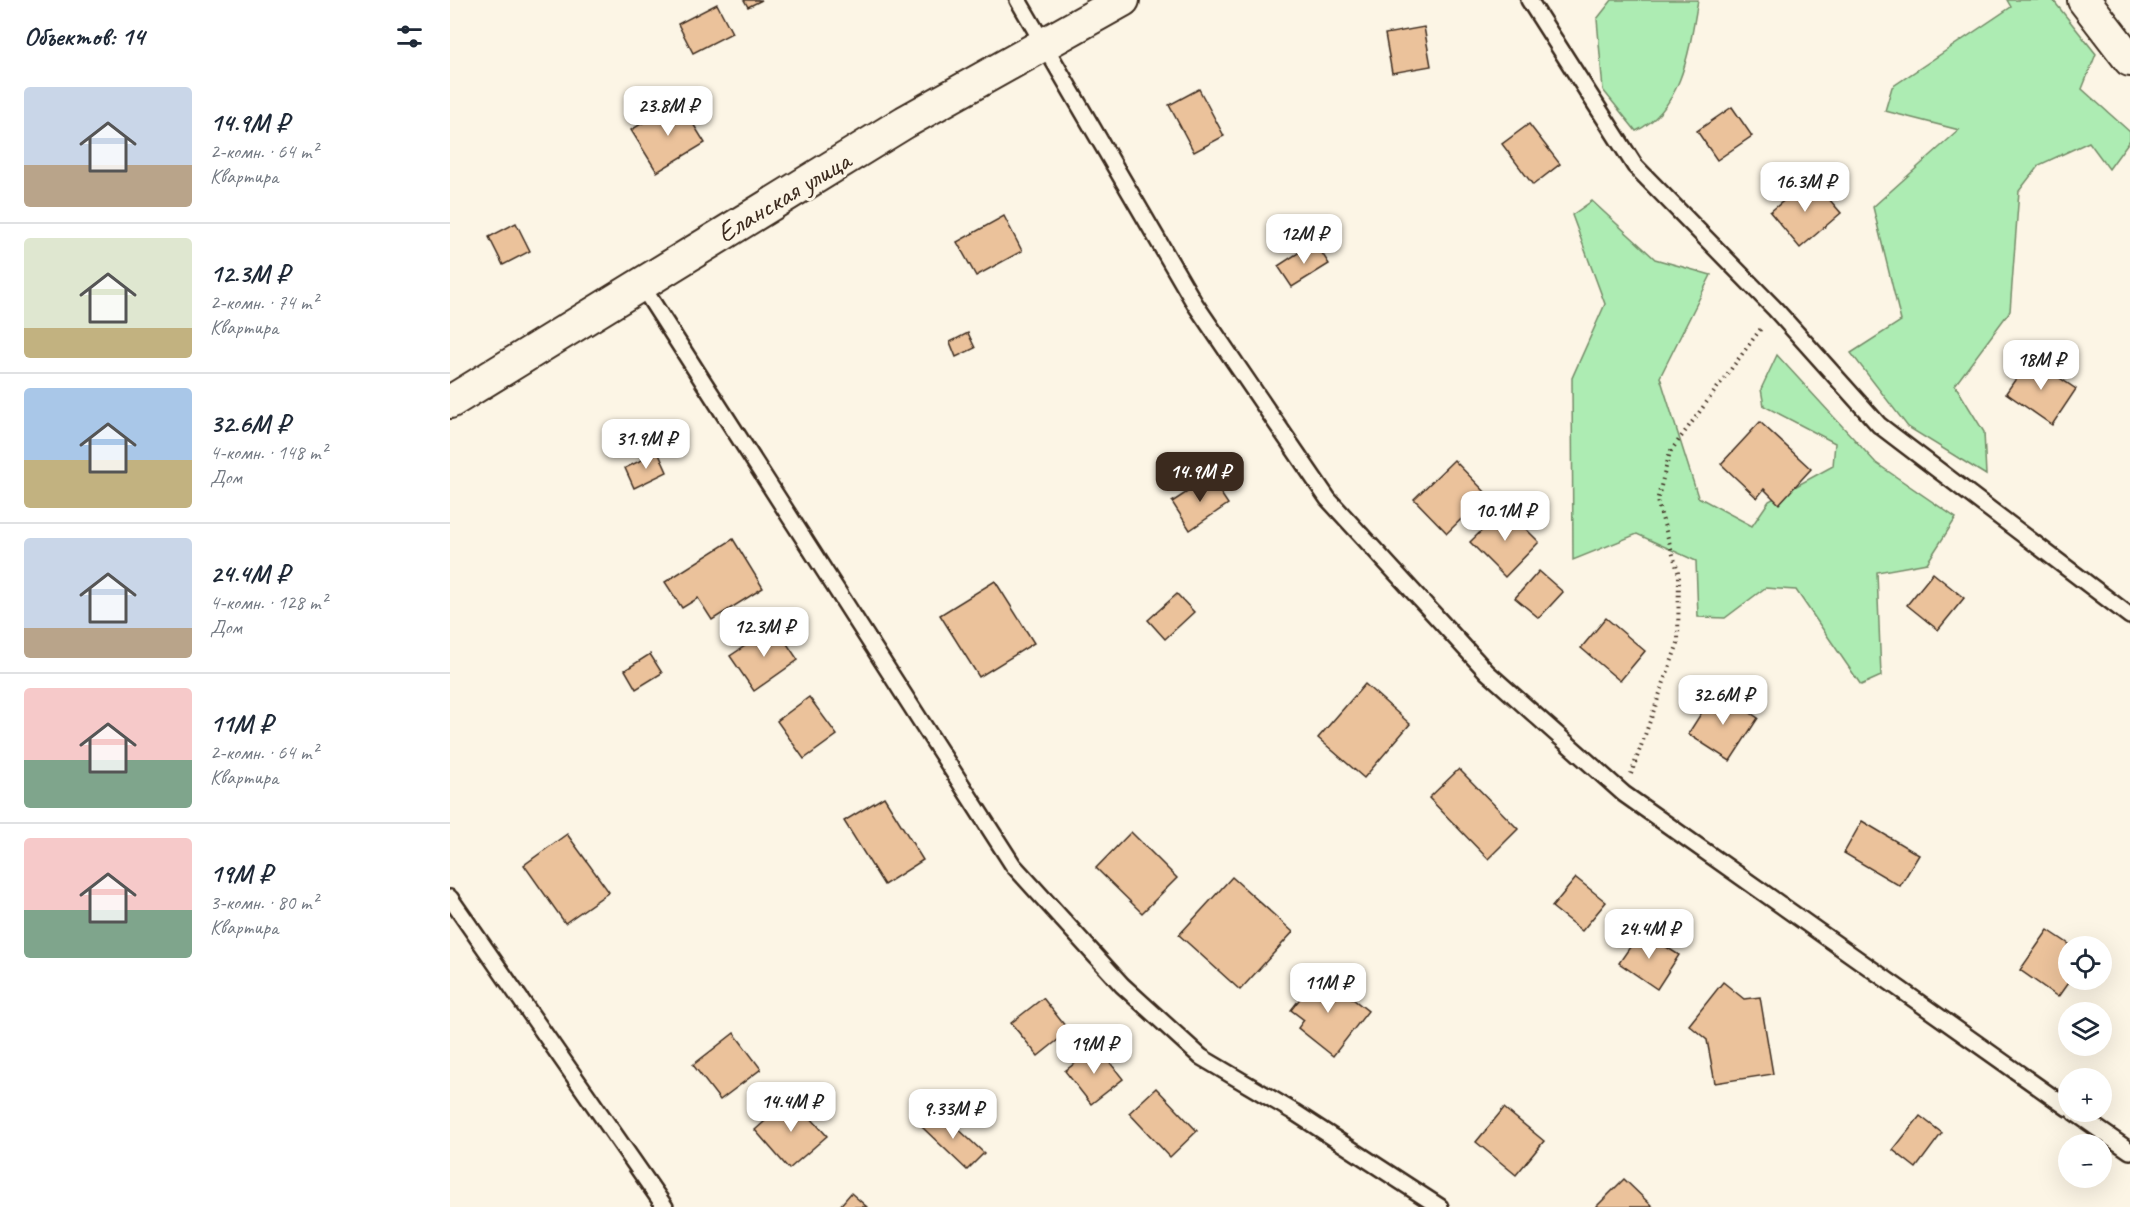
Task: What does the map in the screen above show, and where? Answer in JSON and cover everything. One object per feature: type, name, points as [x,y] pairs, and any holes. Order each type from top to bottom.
[{"type":"street","name":"Еланская улица","points":[[450,402],[904,122],[1123,0]]},
{"type":"street","points":[[2084,0],[2130,60]]},
{"type":"lane","points":[[1018,0],[1195,304],[1328,499],[1487,672],[1624,794],[2058,1101]]},
{"type":"lane","points":[[1529,0],[1635,166],[1775,309],[1879,425],[2130,616]]},
{"type":"lane","points":[[640,283],[1013,864],[1122,985],[1202,1057],[1294,1112],[1440,1207]]},
{"type":"lane","points":[[450,898],[665,1207]]},
{"type":"lane","points":[[2088,1122],[2130,1151]]},
{"type":"path","points":[[1624,794],[1678,643],[1679,574],[1658,501],[1670,452],[1775,309]]},
{"type":"green space","points":[[1612,0],[1698,0],[1692,37],[1682,74],[1674,92],[1652,121],[1636,131],[1603,90],[1597,19]]},
{"type":"green space","points":[[2007,0],[2053,0],[2096,54],[2082,89],[2130,132],[2130,140],[2109,169],[2089,142],[2039,165],[2019,191],[2010,311],[1955,385],[1984,432],[1986,475],[1908,427],[1851,353],[1901,321],[1873,207],[1959,130],[1885,111],[1892,87],[2011,7]]},
{"type":"green space","points":[[1592,201],[1655,259],[1711,275],[1660,377],[1698,497],[1752,526],[1769,501],[1833,466],[1835,443],[1764,406],[1761,389],[1777,355],[1876,463],[1956,518],[1927,563],[1877,572],[1881,676],[1861,685],[1796,590],[1765,588],[1725,618],[1698,617],[1696,561],[1637,534],[1573,560],[1572,378],[1605,304],[1572,215]]},
{"type":"building","points":[[744,0],[762,0],[748,7]]},
{"type":"building","points":[[717,4],[732,33],[693,53],[678,24]]},
{"type":"building","points":[[1424,27],[1431,66],[1392,73],[1385,34]]},
{"type":"building","points":[[1199,89],[1224,136],[1194,152],[1169,105]]},
{"type":"building","points":[[679,101],[705,143],[657,172],[631,130]]},
{"type":"building","points":[[1732,107],[1752,136],[1717,160],[1697,131]]},
{"type":"building","points":[[1529,124],[1560,164],[1533,185],[1502,144]]},
{"type":"building","points":[[1811,178],[1841,213],[1800,248],[1770,212]]},
{"type":"building","points":[[1004,216],[1022,251],[976,276],[957,242]]},
{"type":"building","points":[[516,223],[530,251],[503,265],[489,237]]},
{"type":"building","points":[[1315,242],[1329,264],[1292,287],[1278,266]]},
{"type":"building","points":[[968,333],[975,348],[956,357],[950,342]]},
{"type":"building","points":[[2030,358],[2076,389],[2052,425],[2006,393]]},
{"type":"building","points":[[1760,422],[1811,469],[1779,504],[1764,489],[1757,498],[1721,464]]},
{"type":"building","points":[[658,452],[667,472],[634,488],[625,468]]},
{"type":"building","points":[[1454,460],[1487,494],[1447,533],[1414,499]]},
{"type":"building","points":[[1210,477],[1228,504],[1190,530],[1172,502]]},
{"type":"building","points":[[1505,508],[1539,542],[1505,577],[1470,542]]},
{"type":"building","points":[[733,539],[763,588],[712,620],[698,598],[682,608],[665,582]]},
{"type":"building","points":[[1539,571],[1563,592],[1539,618],[1515,598]]},
{"type":"building","points":[[1933,573],[1964,598],[1938,630],[1907,605]]},
{"type":"building","points":[[995,581],[1034,643],[979,677],[940,615]]},
{"type":"building","points":[[1177,594],[1194,612],[1165,639],[1148,620]]},
{"type":"building","points":[[1606,618],[1645,651],[1620,681],[1581,648]]},
{"type":"building","points":[[775,626],[798,660],[754,691],[730,656]]},
{"type":"building","points":[[650,654],[662,673],[636,689],[625,670]]},
{"type":"building","points":[[1365,684],[1410,724],[1364,778],[1318,738]]},
{"type":"building","points":[[1716,690],[1758,718],[1730,761],[1688,734]]},
{"type":"building","points":[[809,697],[837,735],[804,759],[777,721]]},
{"type":"building","points":[[1459,769],[1518,829],[1488,859],[1429,798]]},
{"type":"building","points":[[884,797],[923,860],[884,885],[844,821]]},
{"type":"building","points":[[1862,821],[1919,855],[1900,886],[1844,853]]},
{"type":"building","points":[[1131,832],[1177,878],[1142,913],[1096,868]]},
{"type":"building","points":[[567,834],[609,892],[565,923],[524,865]]},
{"type":"building","points":[[1232,877],[1293,932],[1240,990],[1179,935]]},
{"type":"building","points":[[1576,878],[1606,902],[1582,931],[1552,907]]},
{"type":"building","points":[[2048,930],[2058,937],[2058,990],[2063,990],[2058,997],[2020,970]]},
{"type":"building","points":[[1641,931],[1679,955],[1657,989],[1619,963]]},
{"type":"building","points":[[1320,973],[1368,1011],[1333,1056],[1298,1028],[1304,1020],[1291,1010]]},
{"type":"building","points":[[1723,982],[1744,999],[1760,997],[1773,1074],[1715,1083],[1707,1040],[1689,1025]]},
{"type":"building","points":[[1043,998],[1069,1031],[1038,1056],[1011,1023]]},
{"type":"building","points":[[734,1033],[761,1069],[720,1100],[693,1065]]},
{"type":"building","points":[[1097,1046],[1123,1079],[1091,1104],[1065,1071]]},
{"type":"building","points":[[1156,1088],[1197,1131],[1170,1157],[1129,1113]]},
{"type":"building","points":[[792,1097],[827,1136],[789,1169],[755,1130]]},
{"type":"building","points":[[1504,1108],[1544,1141],[1516,1175],[1476,1142]]},
{"type":"building","points":[[939,1111],[984,1153],[967,1170],[922,1127]]},
{"type":"building","points":[[1920,1116],[1942,1133],[1916,1168],[1893,1150]]},
{"type":"building","points":[[1624,1179],[1653,1207],[1596,1207]]},
{"type":"building","points":[[851,1193],[867,1207],[839,1207]]}]
